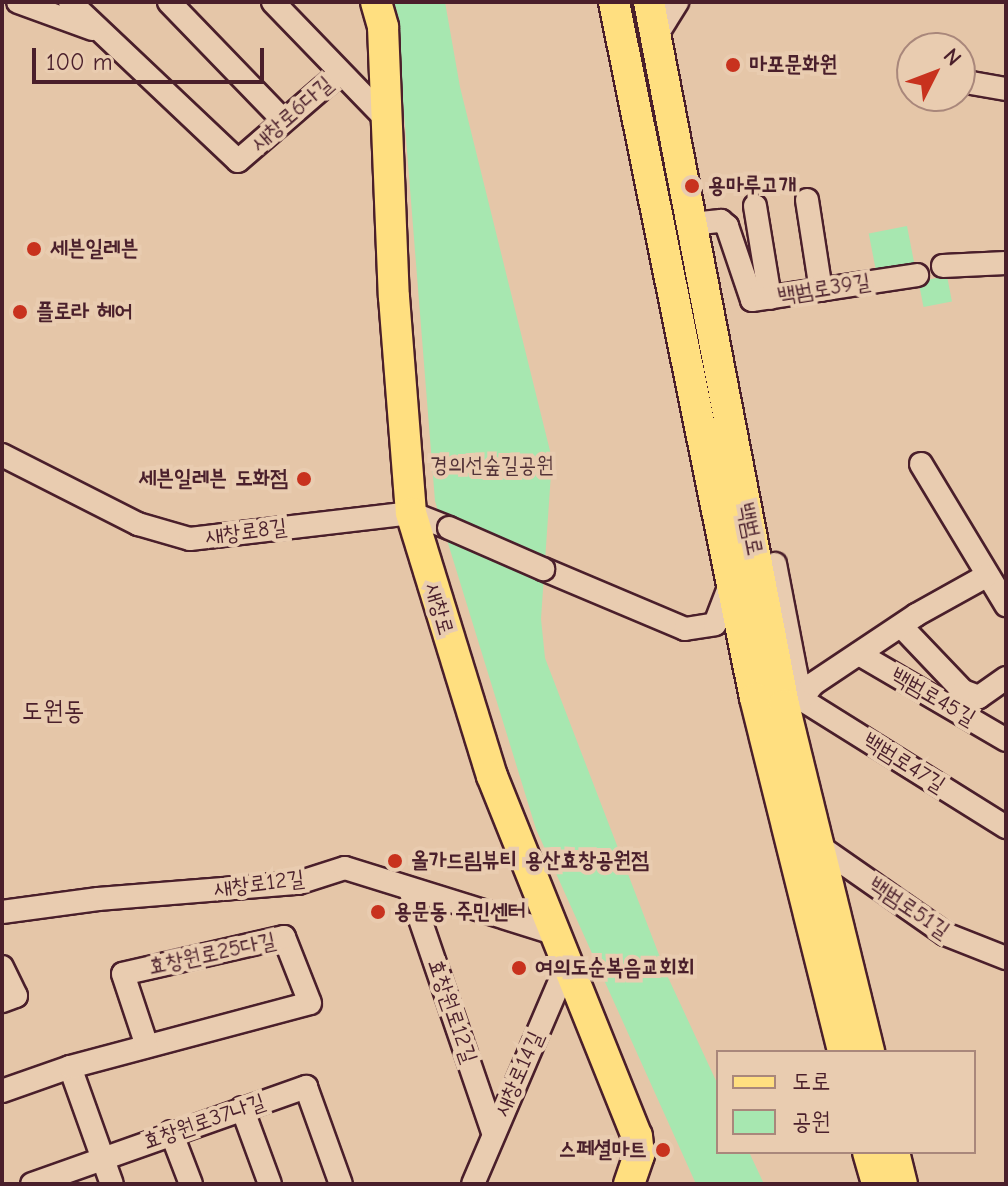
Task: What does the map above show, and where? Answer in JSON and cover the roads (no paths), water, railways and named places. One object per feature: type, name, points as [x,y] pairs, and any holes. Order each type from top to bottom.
[{"type":"main road","name":"새창로","points":[[376,2],[383,27],[411,513],[492,776],[637,1136],[639,1155],[629,1184]]},
{"type":"main road","name":"백범로","points":[[614,2],[746,659],[780,701],[869,1050]]},
{"type":"main road","name":"백범로","points":[[649,2],[843,1050]]},
{"type":"main road","points":[[634,98],[647,111],[660,108],[667,88]]},
{"type":"main road","points":[[869,1154],[877,1184]]},
{"type":"main road","points":[[894,1154],[902,1184]]},
{"type":"street","name":"새창로6다길","points":[[18,2],[103,33]]},
{"type":"street","name":"새창로6다길","points":[[70,2],[238,161],[340,73]]},
{"type":"street","points":[[169,2],[284,121]]},
{"type":"street","points":[[273,2],[387,120]]},
{"type":"street","points":[[656,36],[677,2]]},
{"type":"street","points":[[976,84],[1006,89]]},
{"type":"street","points":[[807,200],[821,290]]},
{"type":"street","points":[[755,206],[770,298]]},
{"type":"street","name":"백범로39길","points":[[691,224],[721,221],[752,300],[917,275]]},
{"type":"street","points":[[943,266],[1006,263]]},
{"type":"street","name":"새창로8길","points":[[2,455],[138,524],[190,539],[411,513]]},
{"type":"street","points":[[921,464],[1006,605]]},
{"type":"street","points":[[411,513],[685,629],[715,624]]},
{"type":"street","points":[[775,564],[780,701]]},
{"type":"street","name":"백범로45길","points":[[780,701],[813,684],[901,626],[986,576]]},
{"type":"street","name":"백범로","points":[[731,581],[715,624],[734,639],[746,659]]},
{"type":"street","name":"백범로45길","points":[[901,626],[963,691],[979,697],[1006,678]]},
{"type":"street","name":"백범로45길","points":[[859,654],[1006,740]]},
{"type":"street","name":"백범로47길","points":[[780,701],[1006,827]]},
{"type":"street","name":"백범로51길","points":[[819,846],[945,934],[1006,958]]},
{"type":"street","name":"새창로12길","points":[[2,912],[98,899],[298,883],[345,868],[554,933]]},
{"type":"street","name":"효창원로12길","points":[[410,890],[493,1132]]},
{"type":"street","name":"효창원로25다길","points":[[2,1091],[70,1067],[310,1003],[284,937],[123,974],[147,1046]]},
{"type":"street","name":"새창로14길","points":[[473,1184],[567,965]]},
{"type":"street","points":[[2,967],[16,996],[2,1001]]},
{"type":"street","points":[[70,1067],[112,1184]]},
{"type":"street","name":"효창원로37나길","points":[[32,1184],[171,1132],[306,1087],[341,1184]]},
{"type":"street","points":[[242,1108],[270,1184]]},
{"type":"street","points":[[171,1132],[191,1184]]},
{"type":"place","name":"마포문화원","points":[[733,65]]},
{"type":"place","name":"용마루고개","points":[[692,186]]},
{"type":"place","name":"세븐일레븐","points":[[34,249]]},
{"type":"place","name":"플로라 헤어","points":[[20,312]]},
{"type":"place","name":"세븐일레븐 도화점","points":[[304,479]]},
{"type":"place","name":"올가드림뷰티 용산효창공원점","points":[[395,861]]},
{"type":"place","name":"용문동 주민센터","points":[[378,912]]},
{"type":"place","name":"여의도순복음교회회","points":[[519,968]]},
{"type":"place","name":"스페셜마트","points":[[663,1150]]},
{"type":"district","name":"도원동","points":[[53,712]]},
{"type":"park label","name":"경의선숲길공원","points":[[492,466]]}]
